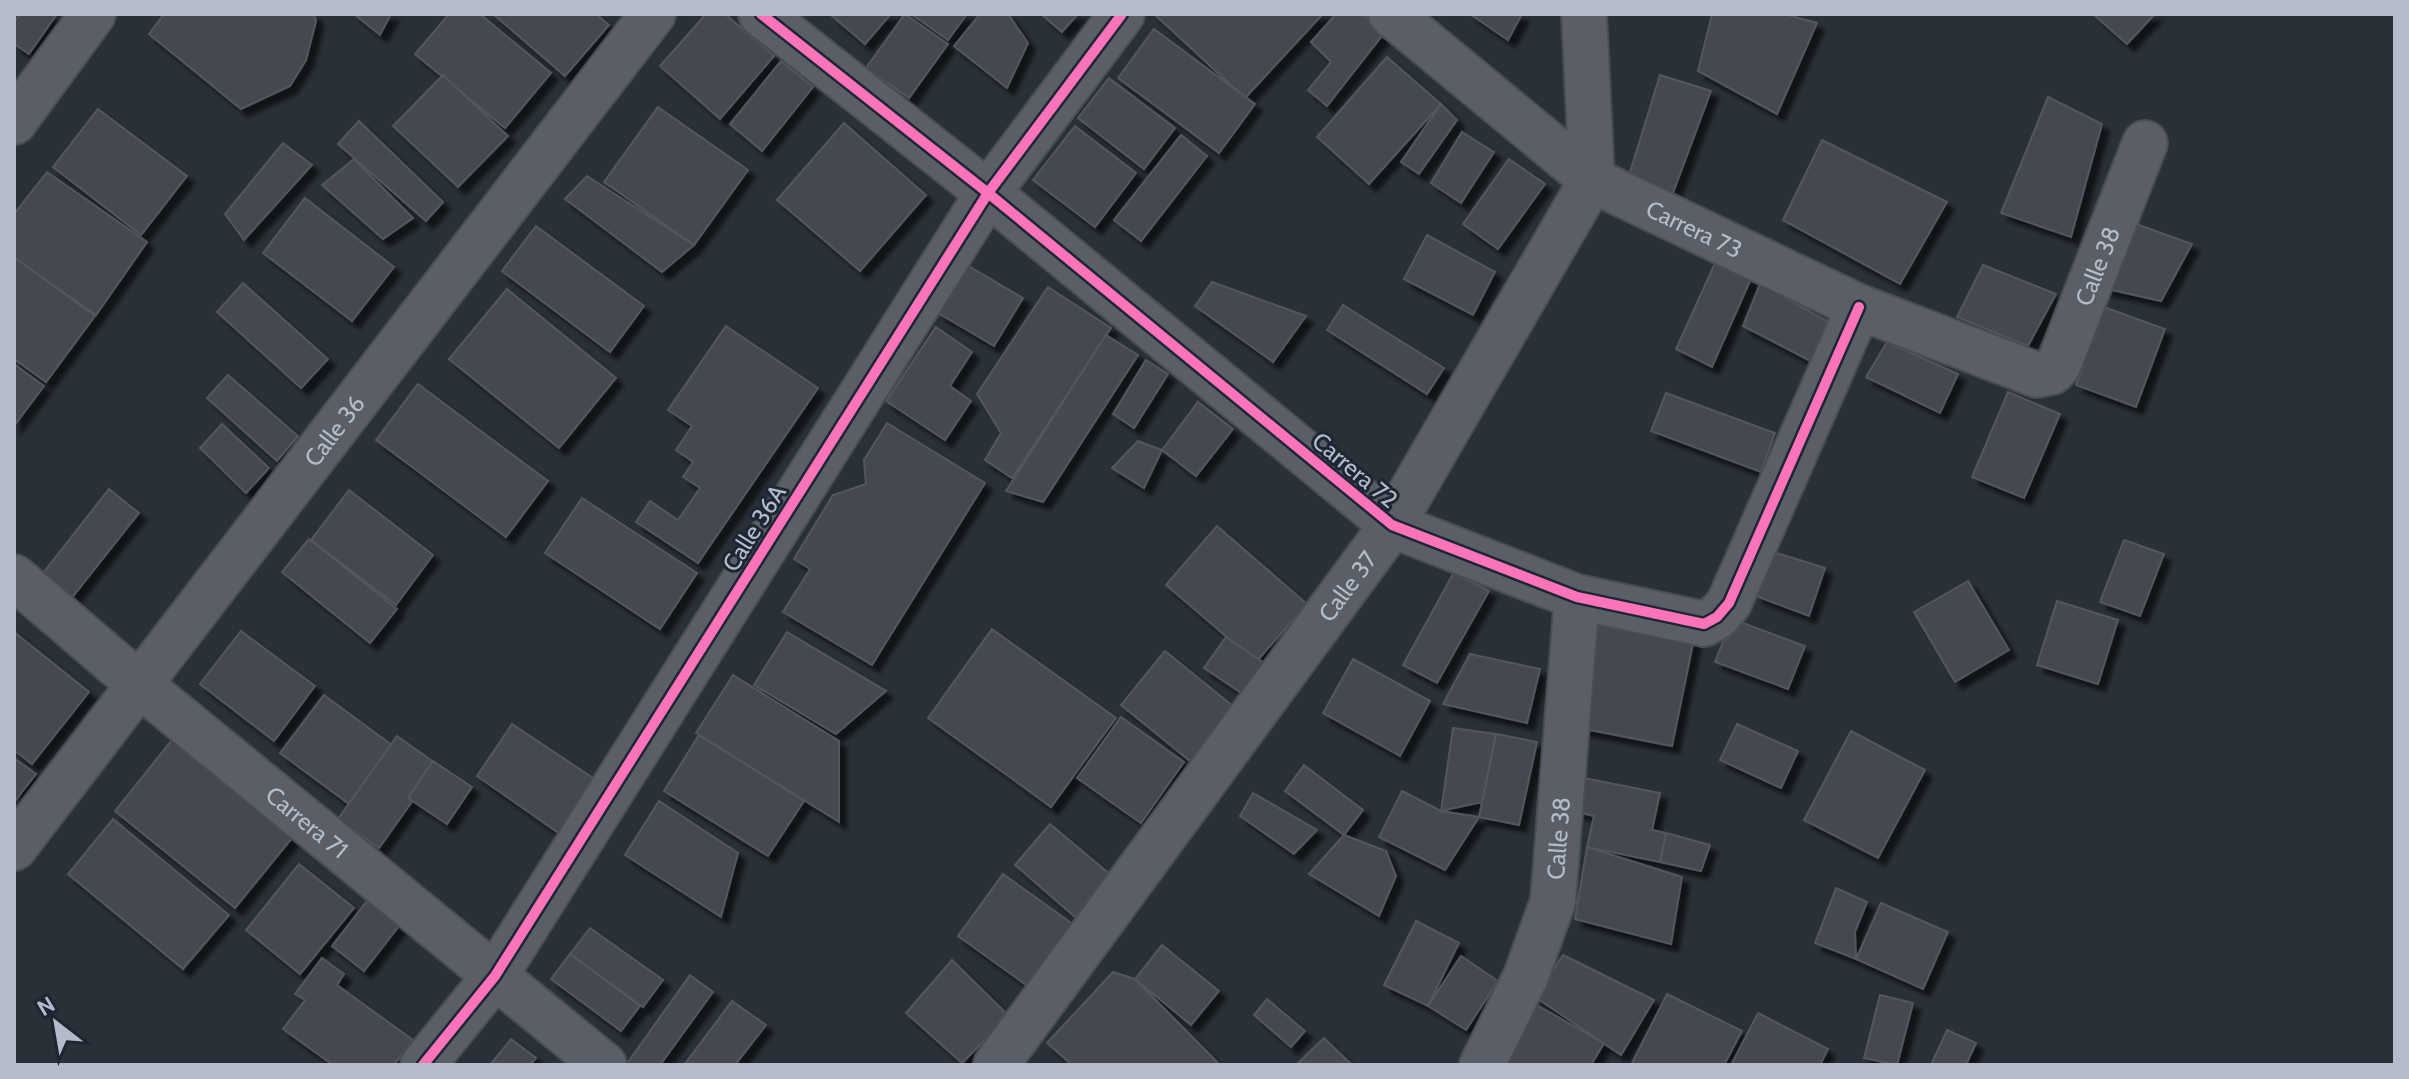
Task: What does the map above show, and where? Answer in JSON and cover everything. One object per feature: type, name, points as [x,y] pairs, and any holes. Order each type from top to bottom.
[{"type":"street","points":[[14,122],[93,14]]},
{"type":"street","name":"Calle 36","points":[[14,848],[653,14]]},
{"type":"street","name":"Carrera 72","points":[[761,14],[988,193],[1392,525],[1577,597],[1704,624],[1717,617],[1729,603],[1859,307]]},
{"type":"street","name":"Calle 36A","points":[[423,1065],[495,976],[988,193],[1122,14]]},
{"type":"street","name":"Carrera 73","points":[[1391,14],[1592,180],[1859,307],[2037,375]]},
{"type":"street","points":[[1584,14],[1592,180]]},
{"type":"street","name":"Calle 38","points":[[2037,375],[2052,372],[2058,366],[2145,143]]},
{"type":"street","name":"Calle 37","points":[[996,1065],[1392,525],[1592,180]]},
{"type":"street","name":"Carrera 71","points":[[14,577],[140,685],[604,1065]]},
{"type":"street","name":"Calle 38","points":[[1482,1065],[1526,976],[1553,901],[1577,597]]},
{"type":"building","points":[[20,14],[57,14],[29,54],[14,44],[14,22]]},
{"type":"building","points":[[164,14],[314,14],[316,21],[306,60],[290,86],[241,109],[149,34]]},
{"type":"building","points":[[354,14],[391,14],[380,35]]},
{"type":"building","points":[[449,14],[480,14],[551,73],[505,128],[415,54]]},
{"type":"building","points":[[493,14],[596,14],[609,25],[565,76]]},
{"type":"building","points":[[706,14],[725,14],[774,56],[720,119],[660,66]]},
{"type":"building","points":[[891,14],[865,44],[832,16]]},
{"type":"building","points":[[905,14],[948,44],[909,98],[866,68]]},
{"type":"building","points":[[911,14],[967,14],[948,40]]},
{"type":"building","points":[[980,14],[1008,14],[1028,43],[1007,88],[954,46]]},
{"type":"building","points":[[1041,14],[1078,14],[1062,32]]},
{"type":"building","points":[[1154,14],[1323,14],[1245,98]]},
{"type":"building","points":[[1336,14],[1360,14],[1388,28],[1327,106],[1308,90],[1331,62],[1311,42]]},
{"type":"building","points":[[1470,14],[1522,14],[1508,40]]},
{"type":"building","points":[[1712,14],[1784,14],[1817,23],[1777,114],[1698,71]]},
{"type":"building","points":[[2093,14],[2155,14],[2127,44]]},
{"type":"building","points":[[1154,29],[1255,104],[1219,153],[1118,78]]},
{"type":"building","points":[[1387,57],[1441,104],[1369,184],[1317,137]]},
{"type":"building","points":[[781,61],[813,87],[762,151],[730,124]]},
{"type":"building","points":[[443,75],[508,136],[458,187],[393,126]]},
{"type":"building","points":[[1660,75],[1711,91],[1670,201],[1627,182]]},
{"type":"building","points":[[1109,78],[1175,128],[1144,169],[1078,118]]},
{"type":"building","points":[[2048,97],[2102,124],[2071,237],[2001,213]]},
{"type":"building","points":[[1441,104],[1457,120],[1419,174],[1401,162]]},
{"type":"building","points":[[658,107],[748,170],[694,245],[604,182]]},
{"type":"building","points":[[98,109],[187,176],[141,235],[53,167]]},
{"type":"building","points":[[359,121],[443,202],[426,221],[338,144]]},
{"type":"building","points":[[844,123],[926,195],[860,271],[777,200]]},
{"type":"building","points":[[1075,126],[1136,173],[1095,227],[1033,180]]},
{"type":"building","points":[[1462,132],[1494,152],[1461,203],[1431,183]]},
{"type":"building","points":[[1181,135],[1207,156],[1141,241],[1114,220]]},
{"type":"building","points":[[1822,140],[1947,202],[1900,284],[1783,220]]},
{"type":"building","points":[[283,143],[312,165],[244,240],[225,214]]},
{"type":"building","points":[[354,159],[413,218],[383,239],[322,185]]},
{"type":"building","points":[[1509,159],[1545,184],[1498,249],[1463,224]]},
{"type":"building","points":[[47,172],[147,242],[96,315],[14,258],[14,214]]},
{"type":"building","points":[[587,176],[694,245],[662,272],[565,199]]},
{"type":"building","points":[[305,198],[394,267],[352,321],[263,253]]},
{"type":"building","points":[[2122,219],[2192,244],[2161,301],[2094,286]]},
{"type":"building","points":[[536,226],[644,306],[610,352],[502,271]]},
{"type":"building","points":[[1427,235],[1495,272],[1473,315],[1404,279]]},
{"type":"building","points":[[14,257],[95,316],[46,382],[14,359]]},
{"type":"building","points":[[1716,261],[1754,272],[1712,367],[1676,349]]},
{"type":"building","points":[[967,265],[1023,298],[994,346],[938,313]]},
{"type":"building","points":[[1983,265],[2056,294],[2028,346],[1957,317]]},
{"type":"building","points":[[1212,282],[1306,316],[1273,362],[1195,306]]},
{"type":"building","points":[[243,283],[328,359],[301,388],[217,312]]},
{"type":"building","points":[[1760,284],[1834,325],[1822,367],[1743,326]]},
{"type":"building","points":[[1048,287],[1111,328],[1012,478],[985,460],[1001,433],[977,394]]},
{"type":"building","points":[[507,289],[616,378],[559,448],[449,359]]},
{"type":"building","points":[[2090,302],[2165,329],[2136,407],[2076,385],[2083,367],[2062,359]]},
{"type":"building","points":[[1343,305],[1444,368],[1427,394],[1327,330]]},
{"type":"building","points":[[726,326],[818,388],[698,563],[636,522],[650,501],[678,520],[700,488],[683,477],[693,462],[676,450],[692,426],[668,410]]},
{"type":"building","points":[[936,327],[972,352],[950,386],[971,401],[945,440],[886,401]]},
{"type":"building","points":[[1106,335],[1138,355],[1043,502],[1006,491]]},
{"type":"building","points":[[1887,342],[1958,374],[1940,413],[1866,377]]},
{"type":"building","points":[[1146,360],[1168,374],[1134,428],[1113,414]]},
{"type":"building","points":[[14,364],[44,386],[14,426]]},
{"type":"building","points":[[228,375],[298,436],[277,461],[207,398]]},
{"type":"building","points":[[418,384],[548,481],[506,537],[376,440]]},
{"type":"building","points":[[2008,392],[2060,414],[2024,498],[1972,477]]},
{"type":"building","points":[[1666,393],[1775,433],[1761,472],[1651,431]]},
{"type":"building","points":[[1198,402],[1233,429],[1196,476],[1162,450]]},
{"type":"building","points":[[887,423],[985,483],[872,665],[783,612],[810,569],[794,559],[833,495],[866,484],[864,460]]},
{"type":"building","points":[[222,424],[269,468],[246,493],[200,448]]},
{"type":"building","points":[[1138,441],[1162,450],[1144,488],[1112,468]]},
{"type":"building","points":[[109,489],[139,513],[66,605],[36,582]]},
{"type":"building","points":[[349,490],[433,555],[396,605],[311,540]]},
{"type":"building","points":[[582,498],[697,573],[660,629],[545,553]]},
{"type":"building","points":[[1217,526],[1307,604],[1256,662],[1166,585]]},
{"type":"building","points":[[309,539],[397,609],[370,643],[282,572]]},
{"type":"building","points":[[2124,540],[2164,554],[2140,616],[2100,602]]},
{"type":"building","points":[[1770,551],[1825,568],[1809,616],[1756,596]]},
{"type":"building","points":[[1454,572],[1489,591],[1437,683],[1403,665]]},
{"type":"building","points":[[1968,581],[2009,650],[1955,682],[1914,612]]},
{"type":"building","points":[[2057,601],[2118,620],[2098,684],[2037,665]]},
{"type":"building","points":[[1591,609],[1696,629],[1672,746],[1579,728]]},
{"type":"building","points":[[1732,619],[1805,646],[1788,689],[1715,662]]},
{"type":"building","points":[[992,629],[1116,718],[1051,807],[928,718]]},
{"type":"building","points":[[241,631],[315,686],[274,741],[200,684]]},
{"type":"building","points":[[14,632],[89,692],[32,764],[14,750]]},
{"type":"building","points":[[787,632],[886,691],[836,734],[754,685]]},
{"type":"building","points":[[1226,637],[1267,665],[1246,696],[1204,668]]},
{"type":"building","points":[[1165,651],[1234,707],[1190,761],[1121,705]]},
{"type":"building","points":[[1470,654],[1540,669],[1527,723],[1443,704]]},
{"type":"building","points":[[1353,659],[1430,701],[1400,756],[1323,713]]},
{"type":"building","points":[[733,675],[839,741],[839,822],[696,733]]},
{"type":"building","points":[[324,695],[393,746],[349,804],[280,753]]},
{"type":"building","points":[[1121,717],[1184,762],[1141,823],[1077,778]]},
{"type":"building","points":[[512,724],[596,780],[560,834],[477,776]]},
{"type":"building","points":[[1737,724],[1798,751],[1781,788],[1720,760]]},
{"type":"building","points":[[1453,728],[1496,734],[1487,801],[1441,811]]},
{"type":"building","points":[[1851,731],[1925,770],[1878,858],[1804,820]]},
{"type":"building","points":[[1496,734],[1537,742],[1519,825],[1479,817]]},
{"type":"building","points":[[176,735],[297,832],[235,908],[115,811]]},
{"type":"building","points":[[699,735],[804,801],[768,856],[664,791]]},
{"type":"building","points":[[397,736],[438,765],[379,848],[338,819]]},
{"type":"building","points":[[14,758],[36,774],[14,802]]},
{"type":"building","points":[[433,761],[472,787],[447,824],[408,798]]},
{"type":"building","points":[[1304,765],[1363,810],[1344,835],[1285,791]]},
{"type":"building","points":[[1584,778],[1660,793],[1652,830],[1666,833],[1660,862],[1587,847],[1594,816],[1577,812]]},
{"type":"building","points":[[1402,791],[1441,811],[1479,817],[1445,870],[1379,837]]},
{"type":"building","points":[[1253,793],[1317,830],[1294,854],[1240,816]]},
{"type":"building","points":[[659,801],[738,853],[721,917],[625,855]]},
{"type":"building","points":[[113,819],[229,915],[183,969],[68,874]]},
{"type":"building","points":[[1050,824],[1111,875],[1075,917],[1015,865]]},
{"type":"building","points":[[1666,833],[1710,845],[1701,871],[1660,862]]},
{"type":"building","points":[[1344,835],[1386,851],[1396,876],[1379,916],[1309,874]]},
{"type":"building","points":[[1587,847],[1682,877],[1671,944],[1575,919]]},
{"type":"building","points":[[299,864],[354,908],[300,974],[246,930]]},
{"type":"building","points":[[1003,874],[1074,925],[1029,987],[958,936]]},
{"type":"building","points":[[1836,888],[1867,902],[1855,932],[1856,959],[1815,943]]},
{"type":"building","points":[[367,901],[399,926],[364,971],[332,946]]},
{"type":"building","points":[[1881,903],[1948,932],[1923,989],[1856,959]]},
{"type":"building","points":[[1416,921],[1459,943],[1428,1006],[1384,985]]},
{"type":"building","points":[[590,928],[663,980],[643,1007],[570,954]]},
{"type":"building","points":[[1162,945],[1219,991],[1191,1025],[1135,979]]},
{"type":"building","points":[[570,954],[640,1006],[621,1031],[551,979]]},
{"type":"building","points":[[1563,955],[1654,1000],[1621,1055],[1535,997]]},
{"type":"building","points":[[1461,956],[1498,981],[1466,1030],[1428,1006]]},
{"type":"building","points":[[322,958],[344,974],[337,985],[413,1040],[394,1065],[333,1065],[283,1029],[305,1000],[295,994]]},
{"type":"building","points":[[952,960],[1009,1016],[962,1063],[906,1013]]},
{"type":"building","points":[[1113,972],[1135,979],[1220,1065],[1072,1065],[1047,1043]]},
{"type":"building","points":[[690,975],[713,992],[660,1065],[626,1065]]},
{"type":"building","points":[[1667,994],[1742,1031],[1724,1065],[1631,1065]]},
{"type":"building","points":[[1880,995],[1913,1003],[1897,1065],[1864,1058]]},
{"type":"building","points":[[1267,999],[1305,1031],[1291,1047],[1254,1015]]},
{"type":"building","points":[[732,1001],[766,1025],[735,1065],[684,1065]]},
{"type":"building","points":[[1533,1003],[1604,1043],[1591,1065],[1498,1065]]},
{"type":"building","points":[[1758,1013],[1828,1049],[1820,1065],[1731,1065]]},
{"type":"building","points":[[1947,1030],[1976,1043],[1966,1065],[1931,1065]]},
{"type":"building","points":[[1324,1038],[1352,1065],[1296,1065]]},
{"type":"building","points":[[511,1039],[536,1058],[530,1065],[490,1065]]},
{"type":"cycle path","points":[[761,14],[988,193],[1392,525],[1577,597],[1704,624],[1717,617],[1729,603],[1859,307]]},
{"type":"cycle path","points":[[423,1065],[495,976],[988,193],[1122,14]]}]
